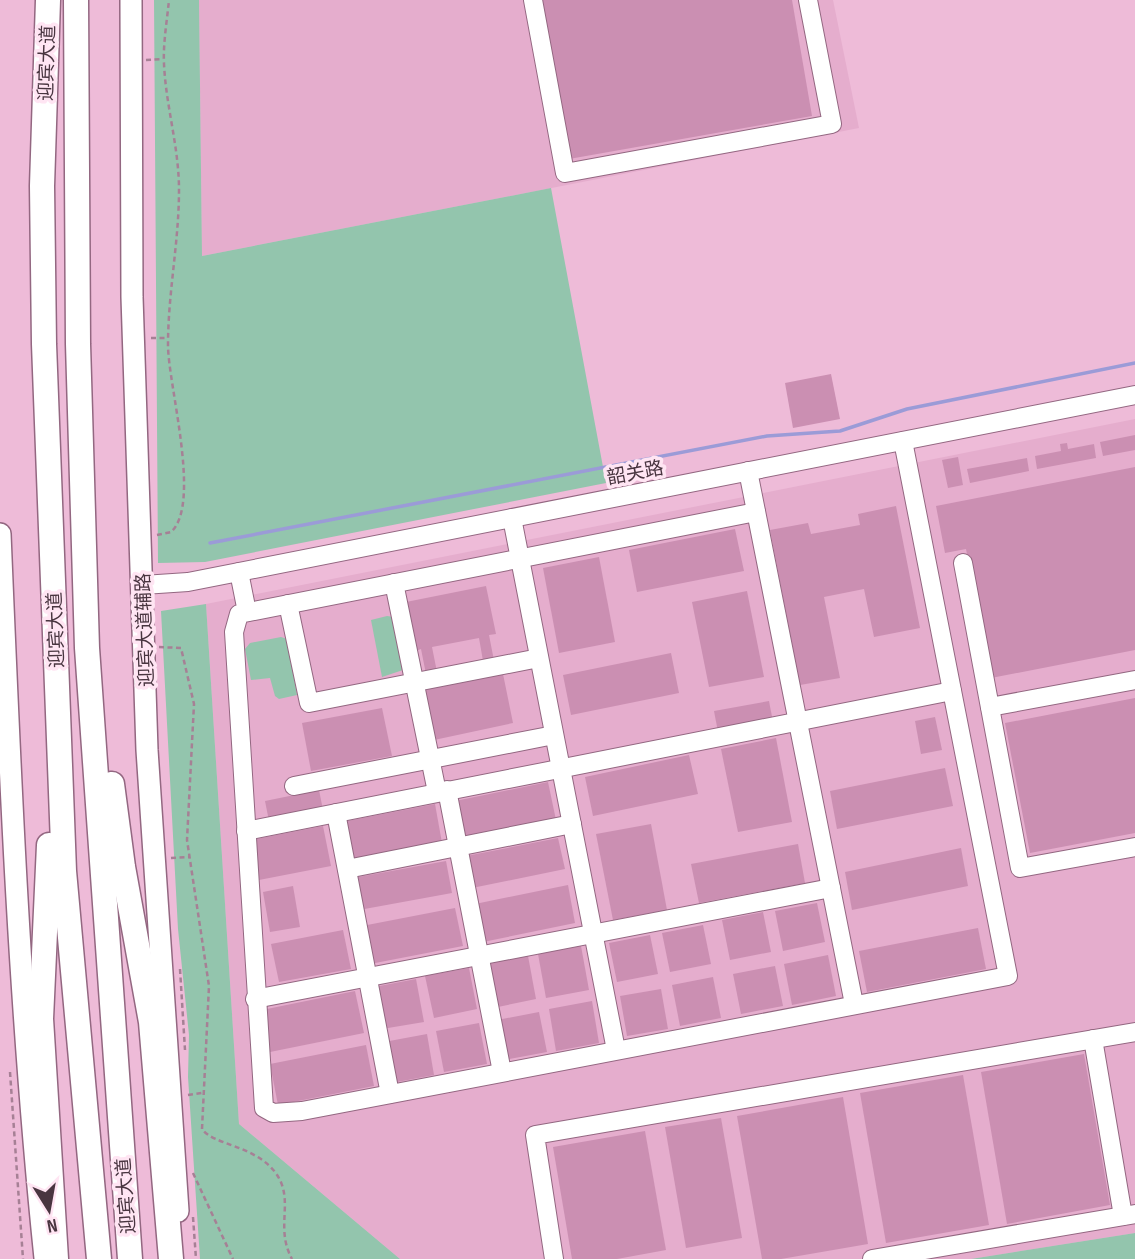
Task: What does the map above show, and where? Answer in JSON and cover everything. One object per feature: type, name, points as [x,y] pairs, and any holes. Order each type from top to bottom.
[{"type":"highway","points":[[33,0],[33,58],[42,186]]},
{"type":"highway","name":"迎宾大道","points":[[48,0],[42,186],[44,344],[64,871],[99,1259]]},
{"type":"highway","name":"迎宾大道","points":[[76,0],[78,344],[87,648],[130,1259]]},
{"type":"highway","points":[[76,58],[82,0]]},
{"type":"highway","points":[[44,344],[44,645],[50,836],[41,1019],[56,1259]]},
{"type":"highway","points":[[78,344],[101,590],[110,770],[123,867],[151,1022],[170,1259]]},
{"type":"main road","name":"迎宾大道辅路","points":[[131,0],[132,297],[147,750],[177,1180],[179,1259]]},
{"type":"main road","points":[[0,534],[16,908],[32,1139],[45,1259]]},
{"type":"street","points":[[533,0],[565,173],[832,124],[808,0]]},
{"type":"street","name":"韶关路","points":[[143,585],[188,582],[1135,395]]},
{"type":"street","points":[[756,512],[239,614],[234,632],[255,999],[264,1108],[273,1113],[286,1114],[1008,976],[903,441]]},
{"type":"street","points":[[748,471],[855,1004]]},
{"type":"street","points":[[512,518],[616,1050]]},
{"type":"street","points":[[963,563],[1020,869],[1135,847]]},
{"type":"street","points":[[240,572],[247,612]]},
{"type":"street","points":[[394,583],[430,759],[458,847],[502,1072]]},
{"type":"street","points":[[288,604],[309,703],[539,657]]},
{"type":"street","points":[[990,707],[1135,680]]},
{"type":"street","points":[[246,831],[798,719],[952,691]]},
{"type":"street","points":[[294,786],[554,735]]},
{"type":"street","points":[[336,813],[390,1094]]},
{"type":"street","points":[[347,869],[572,824]]},
{"type":"street","points":[[255,999],[831,888]]},
{"type":"street","points":[[554,1259],[535,1135],[1135,1032]]},
{"type":"street","points":[[872,1259],[1129,1215],[1093,1039]]},
{"type":"path","points":[[154,535],[171,532],[176,525],[184,478],[169,338],[179,191],[176,144],[164,62],[169,0]]},
{"type":"path","points":[[144,60],[163,59]]},
{"type":"path","points":[[149,338],[169,338]]},
{"type":"path","points":[[157,647],[181,648],[190,679],[194,726],[187,809],[189,857],[209,986],[202,1129],[209,1136],[249,1150],[276,1174],[286,1196],[283,1237],[292,1259]]},
{"type":"path","points":[[169,858],[189,857]]},
{"type":"path","points":[[178,961],[185,1057]]},
{"type":"path","points":[[183,1095],[202,1093]]},
{"type":"path","points":[[190,1178],[189,1165],[233,1259]]},
{"type":"path","points":[[193,1215],[196,1259]]},
{"type":"shaded area","points":[[199,0],[833,0],[859,128],[202,256]]},
{"type":"shaded area","points":[[1135,419],[1135,1233],[971,1259],[400,1259],[239,1124],[206,604]]},
{"type":"green space","points":[[154,0],[199,0],[202,256],[551,188],[606,483],[205,562],[158,563]]},
{"type":"green space","points":[[206,604],[239,1124],[400,1259],[200,1259],[188,1077],[189,1035],[178,929],[161,611]]},
{"type":"green space","points":[[394,617],[403,670],[382,677],[371,620]]},
{"type":"green space","points":[[281,637],[287,639],[297,695],[279,699],[275,696],[270,678],[251,680],[245,649],[250,643]]},
{"type":"green space","points":[[1135,1233],[1135,1259],[971,1259]]},
{"type":"building","points":[[541,0],[792,0],[812,116],[569,159]]},
{"type":"building","points":[[831,374],[840,419],[793,428],[785,383]]},
{"type":"building","points":[[1135,435],[1135,450],[1103,456],[1100,442]]},
{"type":"building","points":[[1067,443],[1068,449],[1094,444],[1096,458],[1037,469],[1035,456],[1061,451],[1060,444]]},
{"type":"building","points":[[958,457],[963,485],[948,488],[942,460]]},
{"type":"building","points":[[1027,458],[1029,471],[970,483],[967,469]]},
{"type":"building","points":[[1135,467],[1135,650],[991,678],[966,549],[945,553],[936,506]]},
{"type":"building","points":[[896,506],[920,628],[874,637],[864,589],[824,597],[840,678],[800,685],[770,530],[808,523],[811,534],[860,525],[858,514]]},
{"type":"building","points":[[735,529],[744,571],[637,592],[629,550]]},
{"type":"building","points":[[599,557],[615,642],[559,653],[543,568]]},
{"type":"building","points":[[486,586],[496,634],[489,635],[497,676],[503,674],[513,723],[434,740],[424,691],[429,689],[421,649],[416,651],[406,602]],"holes":[[[479,638],[486,678],[440,687],[432,647]]]},
{"type":"building","points":[[747,591],[764,677],[709,687],[692,602]]},
{"type":"building","points":[[671,653],[679,693],[571,715],[563,675]]},
{"type":"building","points":[[1135,698],[1135,833],[1030,853],[1005,723]]},
{"type":"building","points":[[769,701],[773,722],[718,732],[714,711]]},
{"type":"building","points":[[382,708],[392,756],[311,771],[302,723]]},
{"type":"building","points":[[935,717],[942,750],[921,754],[915,721]]},
{"type":"building","points":[[776,738],[792,822],[738,832],[721,749]]},
{"type":"building","points":[[689,755],[698,794],[593,816],[585,777]]},
{"type":"building","points":[[945,768],[953,806],[837,829],[830,791]]},
{"type":"building","points":[[548,782],[556,820],[463,839],[455,801]]},
{"type":"building","points":[[319,790],[323,810],[269,821],[265,801]]},
{"type":"building","points":[[435,804],[442,843],[350,861],[342,822]]},
{"type":"building","points":[[651,824],[667,910],[613,920],[596,834]]},
{"type":"building","points":[[323,826],[331,866],[259,880],[251,840]]},
{"type":"building","points":[[558,838],[565,869],[472,888],[466,856]]},
{"type":"building","points":[[798,844],[805,883],[699,903],[691,864]]},
{"type":"building","points":[[961,848],[968,886],[852,910],[845,872]]},
{"type":"building","points":[[446,861],[452,893],[359,910],[353,878]]},
{"type":"building","points":[[568,885],[575,923],[483,942],[475,904]]},
{"type":"building","points":[[293,886],[300,927],[270,932],[263,892]]},
{"type":"building","points":[[817,903],[825,942],[783,951],[775,911]]},
{"type":"building","points":[[455,908],[463,946],[370,964],[362,926]]},
{"type":"building","points":[[763,912],[771,952],[730,960],[722,920]]},
{"type":"building","points":[[703,925],[711,964],[670,972],[662,933]]},
{"type":"building","points":[[978,928],[986,969],[867,992],[859,951]]},
{"type":"building","points":[[343,930],[351,969],[279,982],[271,944]]},
{"type":"building","points":[[650,935],[658,974],[617,982],[609,943]]},
{"type":"building","points":[[581,946],[589,990],[546,998],[538,954]]},
{"type":"building","points":[[828,955],[836,996],[792,1005],[784,964]]},
{"type":"building","points":[[528,956],[536,999],[493,1008],[485,964]]},
{"type":"building","points":[[775,966],[783,1006],[741,1014],[733,974]]},
{"type":"building","points":[[469,968],[477,1009],[434,1018],[425,976]]},
{"type":"building","points":[[713,977],[721,1018],[680,1026],[672,985]]},
{"type":"building","points":[[416,979],[424,1022],[382,1029],[374,987]]},
{"type":"building","points":[[661,989],[668,1029],[627,1036],[620,996]]},
{"type":"building","points":[[355,991],[364,1033],[270,1052],[262,1010]]},
{"type":"building","points":[[592,1001],[599,1043],[556,1051],[549,1009]]},
{"type":"building","points":[[539,1012],[547,1052],[504,1060],[497,1020]]},
{"type":"building","points":[[479,1023],[487,1064],[444,1072],[436,1031]]},
{"type":"building","points":[[427,1034],[434,1075],[392,1083],[384,1042]]},
{"type":"building","points":[[366,1045],[374,1086],[278,1105],[270,1064]]},
{"type":"building","points":[[1084,1054],[1110,1205],[1007,1224],[981,1072]]},
{"type":"building","points":[[963,1075],[989,1225],[886,1243],[860,1093]]},
{"type":"building","points":[[843,1097],[868,1244],[781,1259],[762,1259],[737,1116]]},
{"type":"building","points":[[721,1118],[742,1238],[686,1248],[665,1127]]},
{"type":"building","points":[[645,1131],[666,1250],[617,1259],[572,1259],[553,1147]]},
{"type":"waterway","points":[[210,543],[767,436],[840,431],[907,409],[1135,363]]}]
